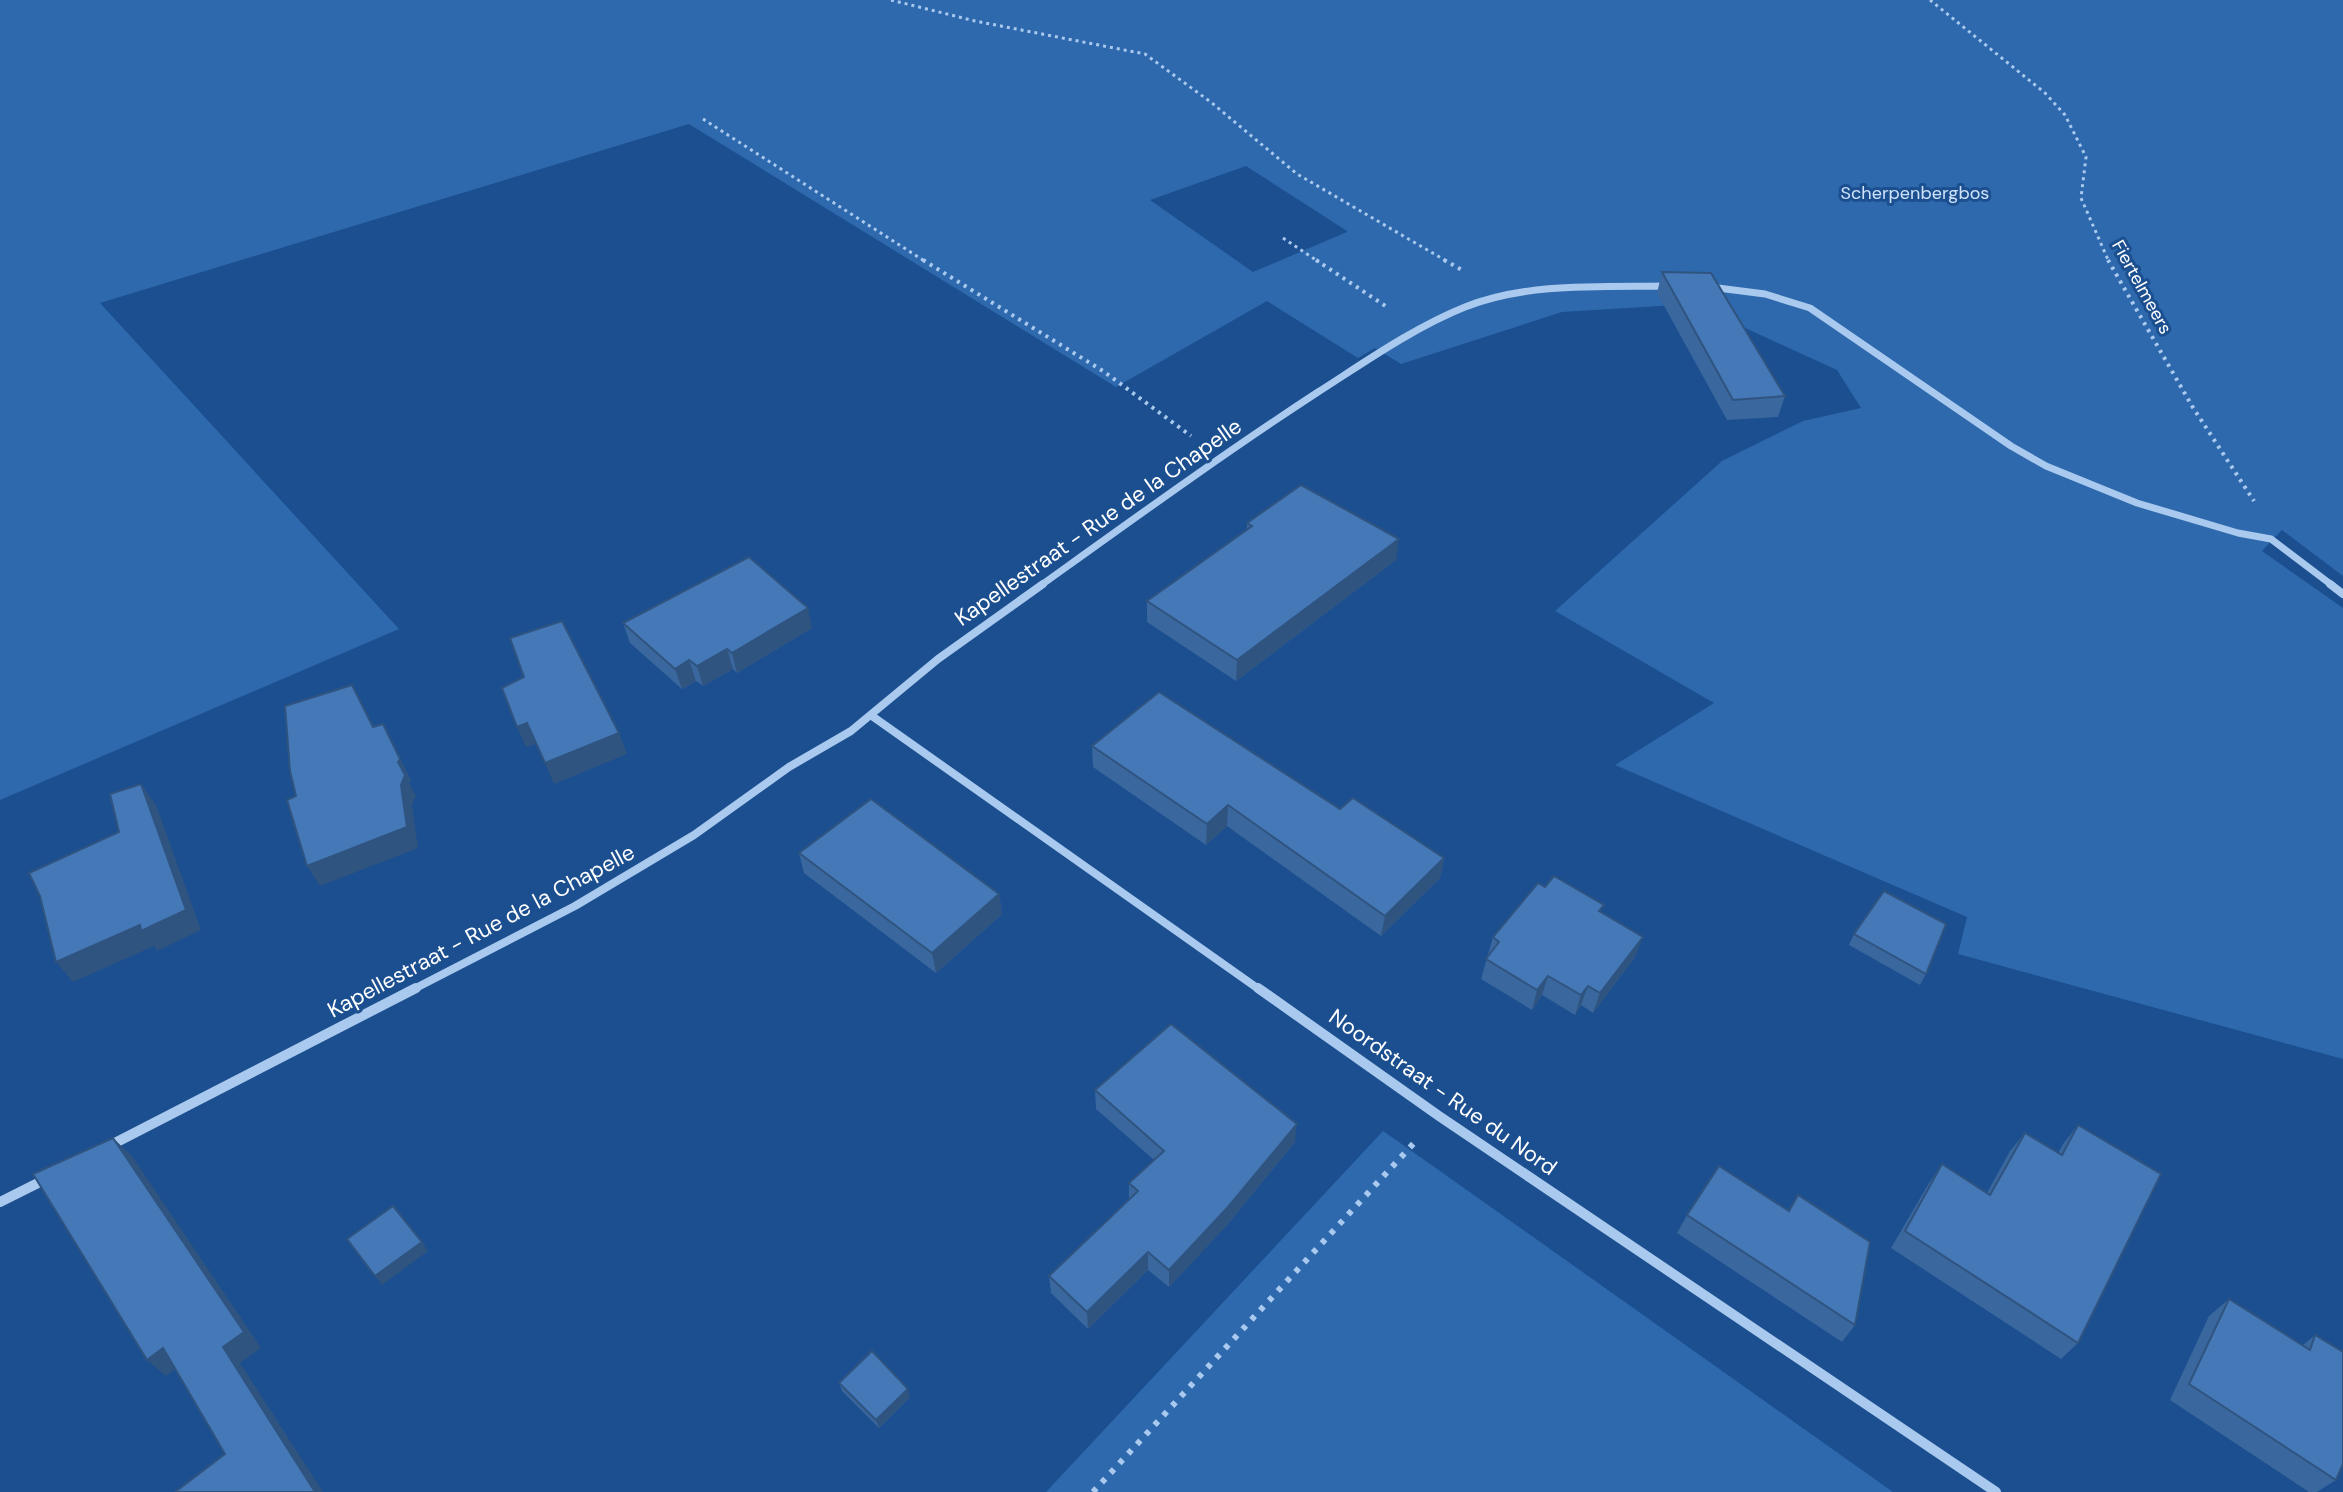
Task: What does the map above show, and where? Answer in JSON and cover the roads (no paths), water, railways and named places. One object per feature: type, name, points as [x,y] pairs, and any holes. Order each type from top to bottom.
[{"type":"street","name":"Kapellestraat - Rue de la Chapelle","points":[[102,1149],[575,906],[694,835],[789,767],[872,716],[938,659],[1220,458],[1363,363],[1421,330],[1466,307],[1521,293],[1592,287],[1676,286]]},
{"type":"street","points":[[1701,287],[1765,294],[1810,308],[2011,446],[2046,466],[2137,503],[2238,533],[2271,539],[2343,594]]},
{"type":"street","name":"Noordstraat - Rue du Nord","points":[[872,716],[1439,1116],[1996,1492]]},
{"type":"street","points":[[0,1202],[62,1170]]},
{"type":"park label","name":"Scherpenbergbos","points":[[1915,193]]}]
